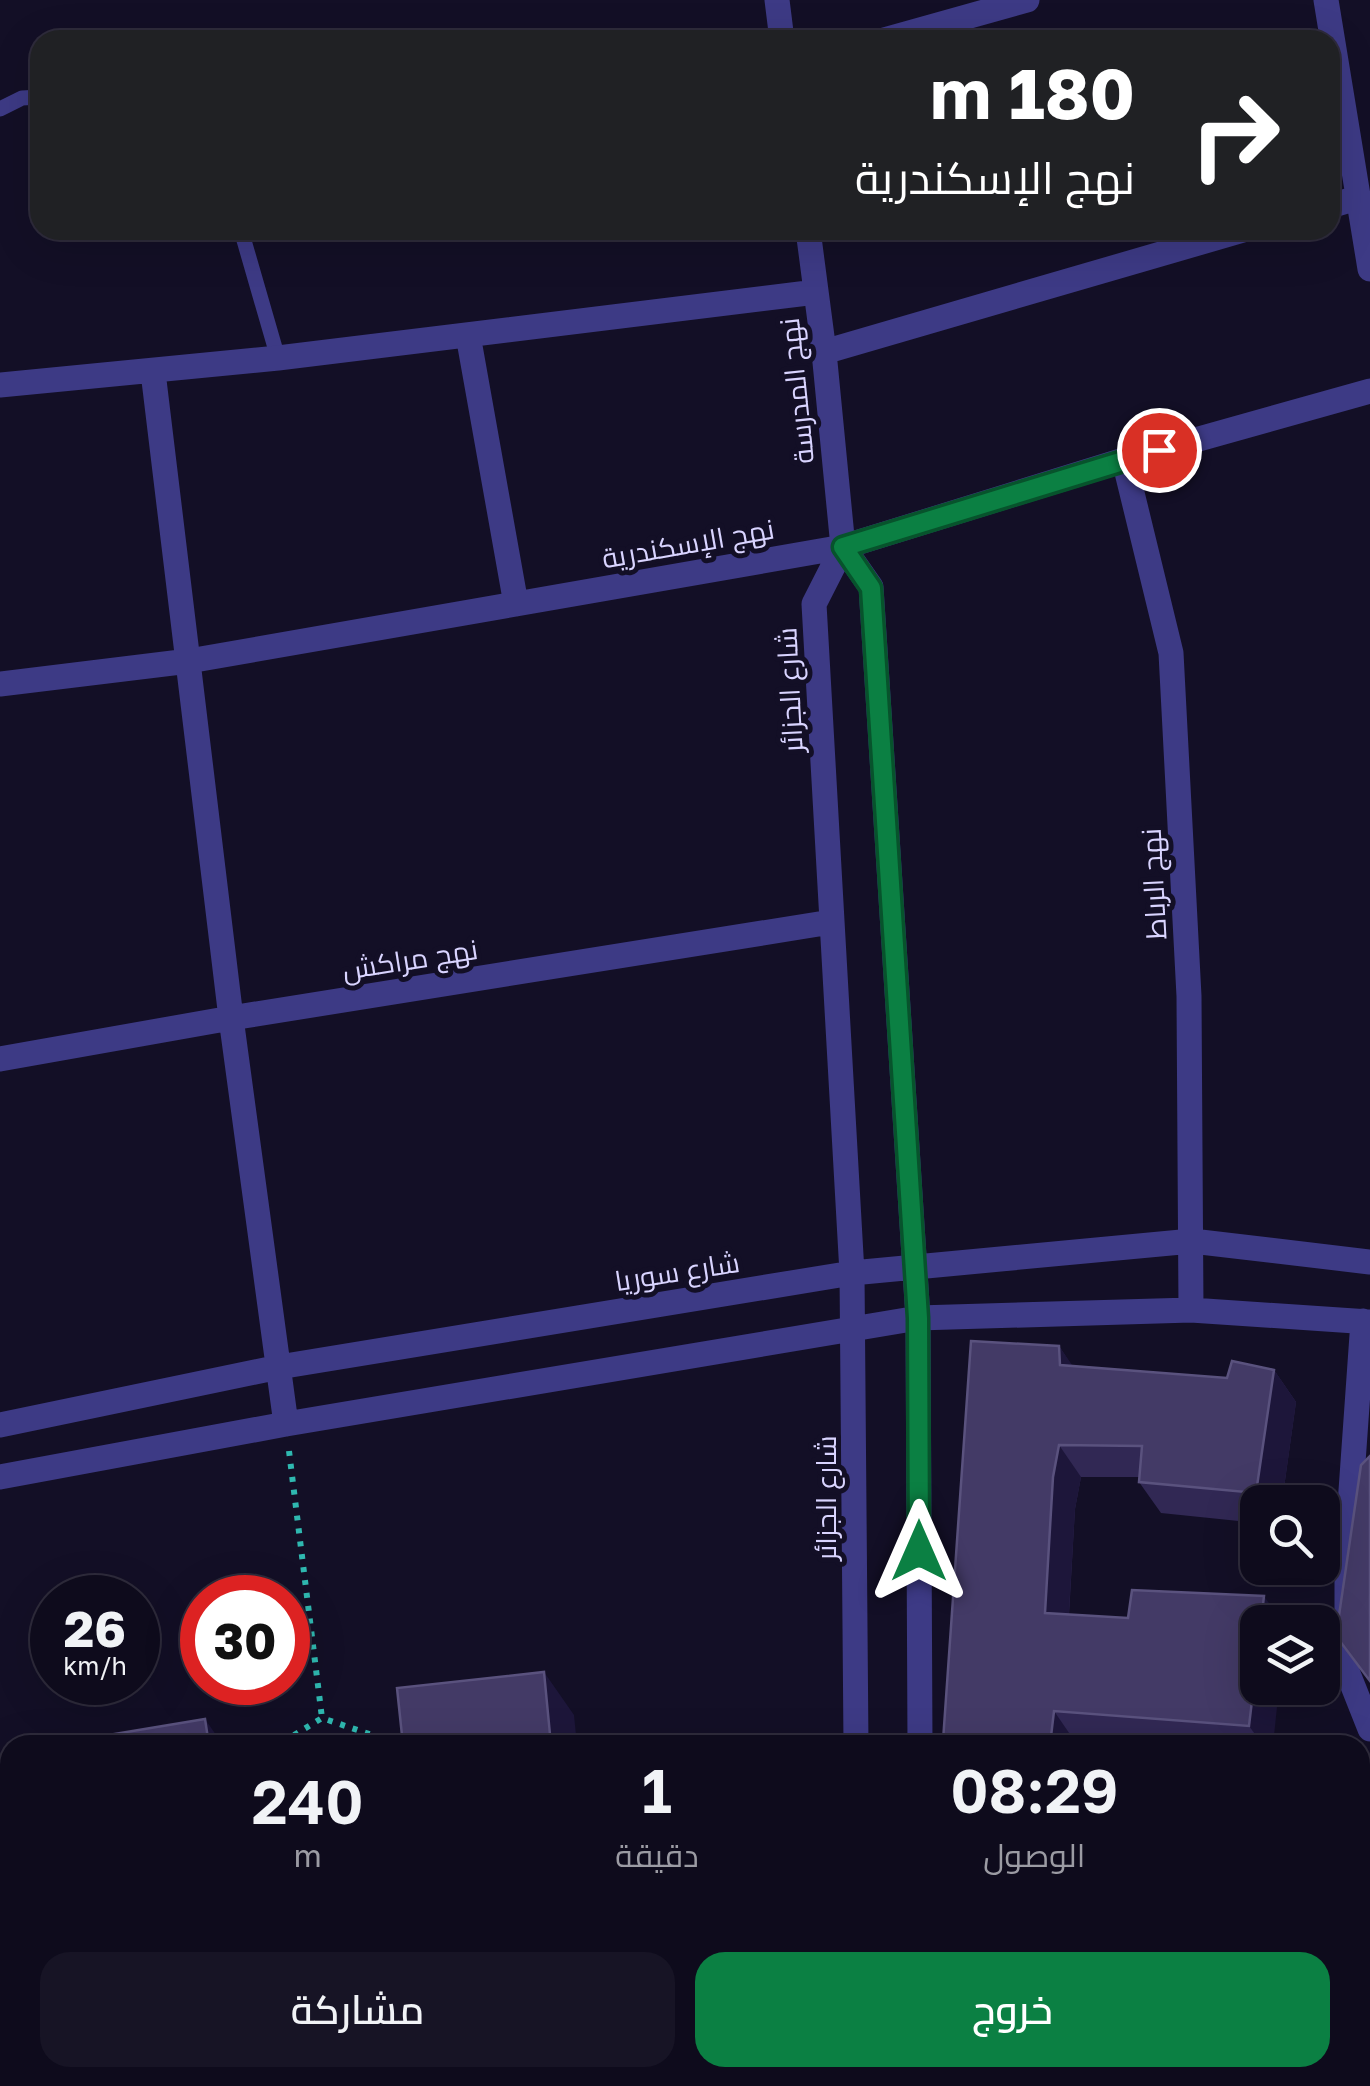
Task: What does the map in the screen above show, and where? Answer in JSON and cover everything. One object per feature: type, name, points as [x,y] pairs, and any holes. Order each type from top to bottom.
[{"type":"street","points":[[777,0],[781,30]]},
{"type":"street","points":[[920,30],[1027,0]]},
{"type":"street","points":[[1326,0],[1331,30]]},
{"type":"street","points":[[1340,89],[1370,269]]},
{"type":"street","points":[[1340,203],[1357,198]]},
{"type":"street","name":"نهج المدرسة","points":[[809,240],[843,547]]},
{"type":"street","points":[[824,352],[1209,240]]},
{"type":"street","points":[[0,385],[278,358],[816,292]]},
{"type":"street","points":[[468,336],[516,604]]},
{"type":"street","points":[[153,372],[286,1424]]},
{"type":"street","name":"نهج الإسكندرية","points":[[0,684],[189,661],[843,547],[1124,460],[1370,391]]},
{"type":"street","name":"نهج الرباط","points":[[1124,460],[1170,653],[1189,996],[1190,1310]]},
{"type":"street","points":[[843,547],[871,588],[918,1318],[920,1735]]},
{"type":"street","name":"شارع الجزائر","points":[[843,547],[814,604],[852,1273],[856,1735]]},
{"type":"street","name":"نهج مراكش","points":[[0,1059],[831,922]]},
{"type":"street","name":"شارع سوريا","points":[[0,1425],[280,1367],[852,1273],[1192,1241],[1370,1262]]},
{"type":"street","points":[[0,1477],[286,1424],[918,1318],[1190,1310],[1366,1321],[1348,1547],[1346,1671],[1370,1729]]},
{"type":"lane","points":[[0,108],[30,98]]},
{"type":"lane","points":[[245,240],[278,358]]},
{"type":"path","points":[[286,1424],[322,1718]]},
{"type":"path","points":[[294,1735],[322,1718]]},
{"type":"path","points":[[322,1718],[372,1735]]},
{"type":"building","points":[[971,1341],[1059,1346],[1060,1365],[1227,1378],[1232,1361],[1274,1370],[1257,1485],[1240,1485],[1240,1491],[1139,1482],[1142,1446],[1059,1445],[1053,1477],[1045,1613],[1128,1618],[1132,1590],[1264,1596],[1263,1605],[1240,1605],[1240,1705],[1251,1705],[1249,1726],[1054,1711],[1051,1735],[943,1735]]},
{"type":"building","points":[[1370,1456],[1370,1681],[1340,1641],[1340,1609],[1361,1465]]},
{"type":"building","points":[[544,1672],[550,1735],[402,1735],[397,1688]]},
{"type":"building","points":[[205,1719],[207,1735],[108,1735]]},
{"type":"route","points":[[919,1551],[918,1318],[871,588],[843,547],[1159,450]]}]
